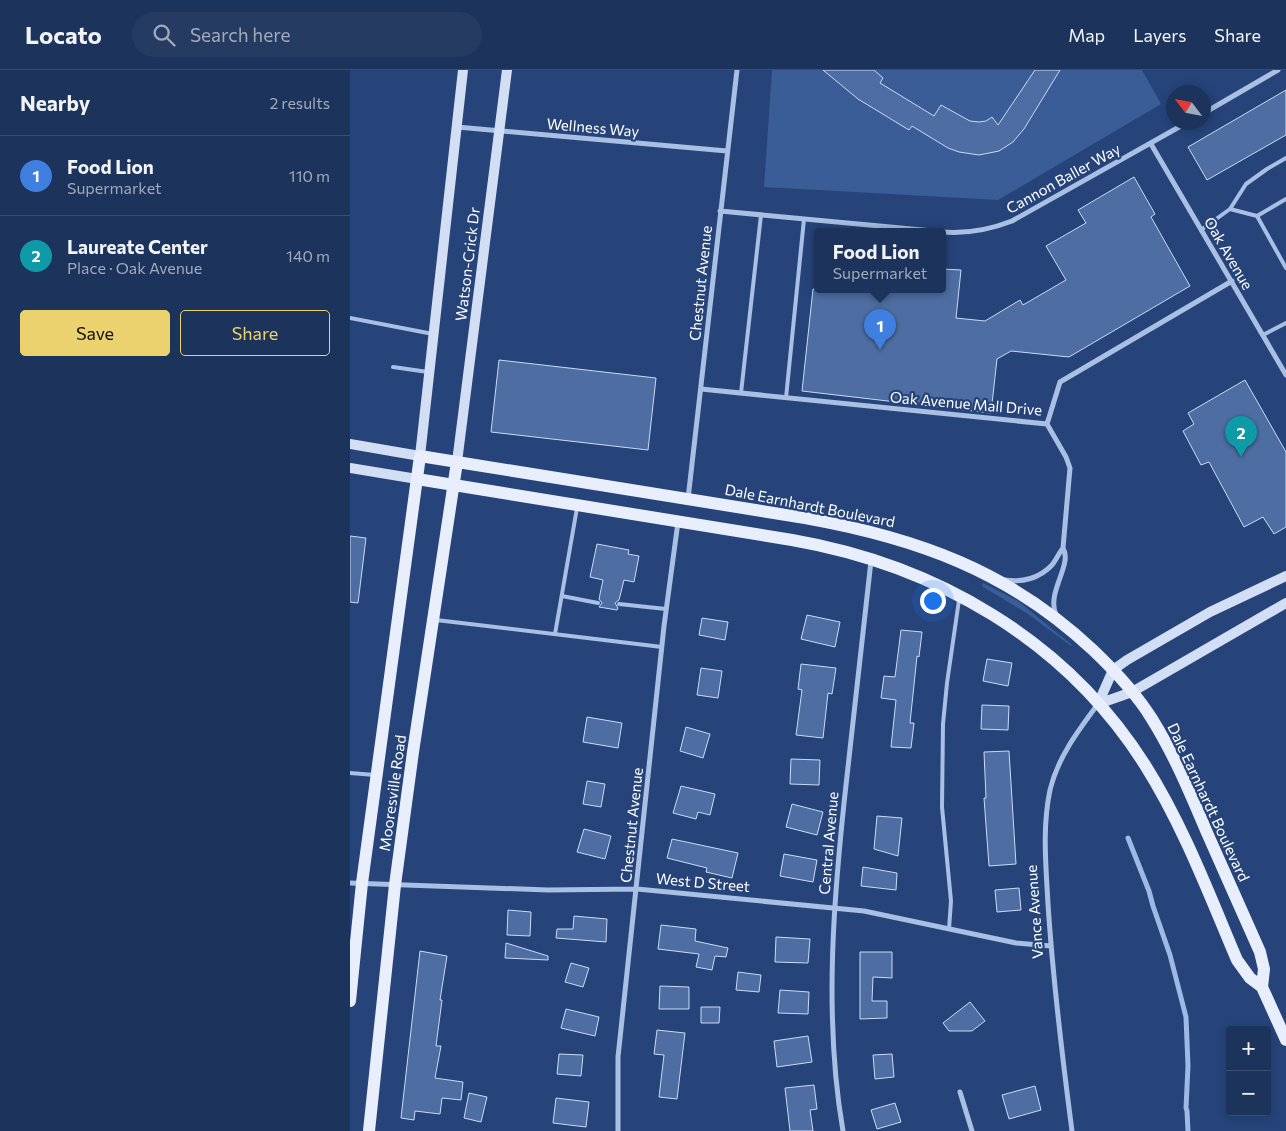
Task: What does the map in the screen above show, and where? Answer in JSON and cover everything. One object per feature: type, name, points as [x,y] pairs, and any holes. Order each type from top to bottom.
[{"type":"main road","name":"Watson-Crick Dr","points":[[420,456],[463,70]]},
{"type":"main road","name":"Watson-Crick Dr","points":[[457,462],[507,70]]},
{"type":"main road","name":"Dale Earnhardt Boulevard","points":[[350,444],[805,518],[881,534],[943,555],[995,578],[1026,597],[1062,623],[1113,670],[1151,718],[1173,756],[1260,952],[1264,969],[1262,987]]},
{"type":"main road","name":"Mooresville Road","points":[[350,1001],[356,883],[377,775],[420,456]]},
{"type":"main road","name":"Mooresville Road","points":[[369,1131],[395,885],[457,462]]},
{"type":"main road","name":"Dale Earnhardt Boulevard","points":[[350,468],[804,542],[871,558],[918,575],[960,595],[1032,642],[1068,673],[1098,704],[1128,740],[1156,782],[1187,846],[1237,960],[1250,978],[1262,987],[1286,1040]]},
{"type":"main road","points":[[1113,670],[1203,616],[1286,576]]},
{"type":"main road","points":[[1098,704],[1132,692],[1286,603]]},
{"type":"main road","name":"Vance Avenue","points":[[1098,704],[1113,670]]},
{"type":"street","name":"Chestnut Avenue","points":[[688,499],[737,70]]},
{"type":"street","points":[[1211,109],[1278,70]]},
{"type":"street","name":"Wellness Way","points":[[457,127],[727,151]]},
{"type":"street","name":"Cannon Baller Way","points":[[946,232],[976,232],[1012,221],[1175,130]]},
{"type":"street","name":"Oak Avenue","points":[[1151,144],[1286,375]]},
{"type":"street","points":[[720,211],[901,228]]},
{"type":"street","name":"Oak Avenue Mall Drive","points":[[701,389],[1048,424],[1060,382],[1232,281]]},
{"type":"street","points":[[1048,424],[1070,468],[1063,548],[1065,559],[1053,602],[1055,612],[1062,623]]},
{"type":"street","name":"Chestnut Avenue","points":[[618,1131],[618,1057],[666,609],[678,522]]},
{"type":"street","points":[[995,578],[1018,581],[1035,577],[1053,563],[1063,548]]},
{"type":"street","name":"Central Avenue","points":[[843,1131],[839,1110],[834,1033],[833,933],[840,834],[871,558]]},
{"type":"street","name":"Vance Avenue","points":[[1072,1131],[1054,986],[1044,834],[1050,790],[1069,744],[1098,704]]},
{"type":"street","name":"West D Street","points":[[356,883],[548,890],[637,888],[864,911],[1016,943],[1051,946]]},
{"type":"street","points":[[960,1092],[972,1131]]},
{"type":"lane","points":[[1201,230],[1230,209],[1246,184],[1286,158]]},
{"type":"lane","points":[[1230,209],[1257,216],[1286,199]]},
{"type":"lane","points":[[741,393],[761,215]]},
{"type":"lane","points":[[1257,216],[1286,268]]},
{"type":"lane","points":[[786,398],[804,219]]},
{"type":"lane","points":[[350,318],[433,334]]},
{"type":"lane","points":[[1263,335],[1286,323]]},
{"type":"lane","points":[[393,367],[429,372]]},
{"type":"lane","points":[[555,634],[577,505]]},
{"type":"lane","points":[[949,929],[951,902],[942,807],[943,724],[947,682],[960,595]]},
{"type":"lane","points":[[562,596],[598,602]]},
{"type":"lane","points":[[619,604],[666,609]]},
{"type":"lane","points":[[434,620],[662,647]]},
{"type":"lane","points":[[350,773],[377,775]]},
{"type":"shaded area","points":[[772,70],[1142,70],[1161,104],[998,200],[764,187]]},
{"type":"shaded area","points":[[983,583],[1018,601],[1072,645],[1028,614],[982,586]]},
{"type":"building","points":[[823,70],[874,70],[883,78],[880,83],[934,116],[941,105],[970,121],[986,121],[992,117],[998,125],[1035,70],[1060,70],[1024,129],[1013,142],[999,151],[979,155],[948,148],[912,126],[909,130],[858,99]]},
{"type":"building","points":[[1286,90],[1286,135],[1207,180],[1188,147]]},
{"type":"building","points":[[1134,177],[1155,214],[1151,217],[1190,286],[1069,357],[1011,351],[997,359],[991,413],[802,391],[813,289],[814,293],[946,293],[946,269],[961,270],[956,318],[985,321],[1020,300],[1023,305],[1066,280],[1046,246],[1086,223],[1078,210]]},
{"type":"building","points":[[499,360],[656,378],[648,450],[491,432]]},
{"type":"building","points":[[1245,380],[1286,452],[1286,527],[1274,534],[1263,517],[1244,527],[1209,462],[1201,465],[1183,431],[1194,424],[1188,413]]},
{"type":"building","points":[[350,536],[366,538],[358,603],[350,602]]},
{"type":"building","points":[[597,544],[629,550],[628,554],[639,556],[634,582],[624,580],[619,600],[615,603],[618,608],[617,610],[599,607],[602,603],[599,599],[603,580],[590,577]]},
{"type":"building","points":[[807,615],[840,622],[835,647],[801,639]]},
{"type":"building","points":[[702,618],[728,622],[725,640],[699,635]]},
{"type":"building","points":[[901,630],[922,632],[919,657],[917,656],[910,723],[914,723],[911,748],[891,747],[896,700],[881,698],[884,676],[895,677]]},
{"type":"building","points":[[987,659],[1012,663],[1008,686],[983,681]]},
{"type":"building","points":[[801,664],[836,668],[832,694],[828,693],[823,738],[796,735],[802,690],[798,689]]},
{"type":"building","points":[[701,668],[722,671],[718,698],[697,695]]},
{"type":"building","points":[[982,705],[1009,706],[1008,730],[981,729]]},
{"type":"building","points":[[587,717],[622,723],[618,748],[583,742]]},
{"type":"building","points":[[686,727],[710,734],[703,758],[680,751]]},
{"type":"building","points":[[1009,751],[1016,864],[989,866],[984,798],[986,798],[984,752]]},
{"type":"building","points":[[791,759],[820,760],[819,785],[790,784]]},
{"type":"building","points":[[587,781],[605,784],[601,807],[583,804]]},
{"type":"building","points":[[681,786],[715,794],[710,815],[698,812],[696,819],[673,813]]},
{"type":"building","points":[[792,804],[823,812],[817,835],[786,827]]},
{"type":"building","points":[[877,816],[902,818],[898,856],[874,849]]},
{"type":"building","points":[[584,829],[611,836],[605,859],[577,852]]},
{"type":"building","points":[[672,839],[738,853],[732,878],[706,872],[707,868],[667,858]]},
{"type":"building","points":[[784,854],[817,860],[813,882],[780,876]]},
{"type":"building","points":[[863,867],[897,873],[896,890],[861,886]]},
{"type":"building","points":[[1019,888],[1021,910],[997,912],[995,890]]},
{"type":"building","points":[[508,910],[531,912],[530,936],[507,935]]},
{"type":"building","points":[[574,916],[607,919],[606,942],[556,938],[557,929],[573,929]]},
{"type":"building","points":[[661,925],[696,929],[695,941],[728,948],[726,957],[715,956],[712,970],[696,967],[699,954],[658,949]]},
{"type":"building","points":[[776,937],[810,939],[808,963],[775,962]]},
{"type":"building","points":[[506,943],[548,956],[548,960],[505,958]]},
{"type":"building","points":[[420,951],[447,956],[440,1000],[442,1000],[436,1046],[441,1046],[435,1078],[463,1082],[461,1100],[442,1098],[440,1114],[415,1111],[414,1120],[401,1118]]},
{"type":"building","points":[[860,952],[892,952],[892,978],[873,977],[872,1001],[887,1001],[887,1018],[860,1019]]},
{"type":"building","points":[[571,963],[589,968],[583,987],[565,982]]},
{"type":"building","points":[[738,972],[761,975],[759,992],[736,990]]},
{"type":"building","points":[[660,986],[689,987],[689,1009],[659,1009]]},
{"type":"building","points":[[780,990],[809,992],[808,1014],[778,1013]]},
{"type":"building","points":[[970,1002],[985,1021],[972,1031],[949,1031],[943,1023]]},
{"type":"building","points":[[701,1007],[720,1007],[719,1023],[701,1023]]},
{"type":"building","points":[[566,1009],[599,1017],[595,1036],[561,1028]]},
{"type":"building","points":[[657,1030],[685,1033],[677,1099],[659,1097],[664,1055],[654,1054]]},
{"type":"building","points":[[808,1036],[812,1062],[777,1067],[774,1041]]},
{"type":"building","points":[[559,1054],[583,1055],[581,1076],[557,1074]]},
{"type":"building","points":[[892,1054],[894,1077],[875,1079],[873,1055]]},
{"type":"building","points":[[814,1085],[817,1109],[810,1110],[813,1131],[790,1131],[785,1088]]},
{"type":"building","points":[[1035,1086],[1041,1110],[1009,1119],[1002,1095]]},
{"type":"building","points":[[469,1093],[487,1097],[481,1122],[464,1118]]},
{"type":"building","points":[[556,1098],[589,1102],[586,1127],[553,1123]]},
{"type":"building","points":[[895,1103],[901,1122],[877,1129],[871,1110]]},
{"type":"waterway","points":[[1128,838],[1149,891],[1170,955],[1186,1017],[1188,1066],[1186,1108],[1188,1131]]},
{"type":"place","name":"Food Lion","points":[[880,350]]},
{"type":"place","name":"Laureate Center","points":[[1241,457]]}]
